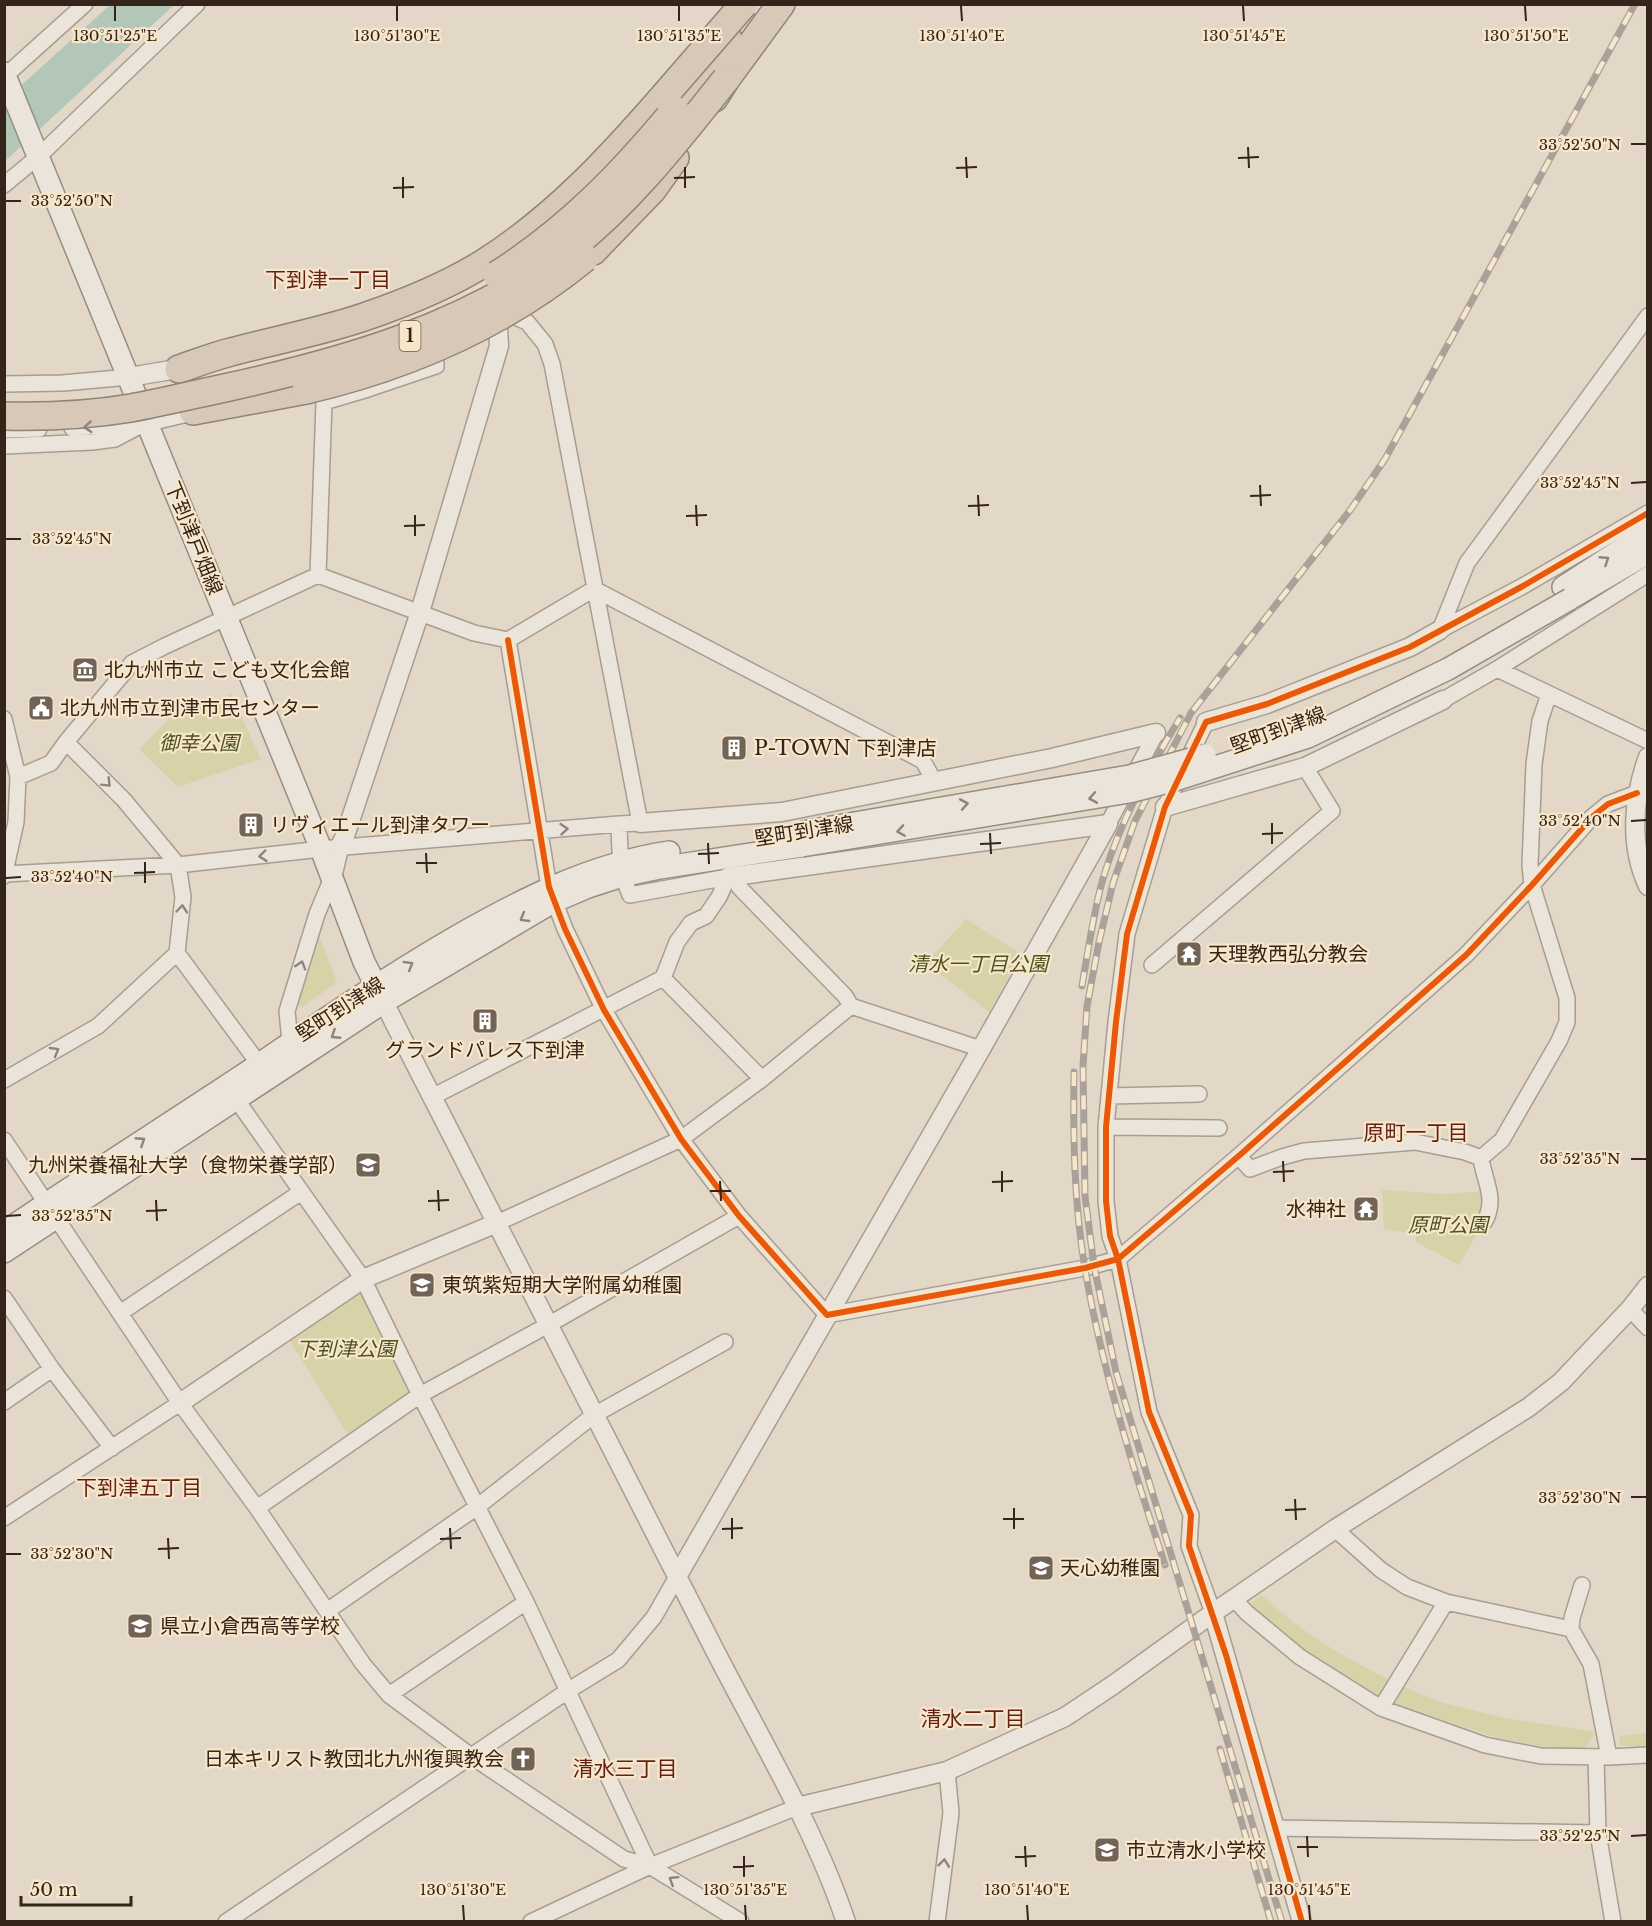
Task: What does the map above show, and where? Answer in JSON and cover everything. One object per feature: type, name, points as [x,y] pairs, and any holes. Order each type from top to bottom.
[{"type":"highway","points":[[180,369],[228,352],[362,318],[413,298],[483,264],[558,208],[590,178],[626,140],[743,4]]},
{"type":"highway","points":[[4,402],[83,400],[151,389],[315,352],[363,338],[450,302],[487,282],[522,259],[553,236],[616,179],[675,110],[753,4]]},
{"type":"highway","name":"1","points":[[4,416],[82,414],[132,408],[318,366],[366,352],[456,317],[497,297],[560,256],[591,231],[650,172],[726,79],[781,4]]},
{"type":"highway","points":[[193,411],[306,390],[370,374],[448,344],[521,305],[556,282],[593,252],[652,189],[691,136],[726,79]]},
{"type":"main road","name":"下到津戸畑線","points":[[6,77],[226,617],[330,848],[332,878],[379,994]]},
{"type":"main road","name":"堅町到津線","points":[[4,1232],[52,1210],[236,1099],[379,994],[486,920],[621,869],[660,868],[802,839],[1129,792],[1172,781],[1308,737],[1448,669],[1567,593],[1647,532]]},
{"type":"main road","name":"堅町到津線","points":[[1567,593],[1647,553]]},
{"type":"main road","name":"堅町到津線","points":[[4,1252],[52,1210],[290,1042],[379,994]]},
{"type":"street","points":[[6,77],[85,4]]},
{"type":"street","points":[[4,185],[37,150],[197,4]]},
{"type":"street","points":[[4,384],[63,383],[180,369],[355,330],[448,294],[490,273],[581,202],[655,120],[743,4]]},
{"type":"street","points":[[4,430],[147,422],[193,411],[367,362],[462,327],[496,309],[601,216],[693,111],[774,4]]},
{"type":"street","points":[[330,848],[345,836],[420,612],[499,346],[490,273]]},
{"type":"street","points":[[496,309],[527,322],[545,345],[552,364],[640,823]]},
{"type":"street","points":[[1440,630],[1467,563],[1647,316]]},
{"type":"street","points":[[318,575],[324,402],[436,366],[435,337]]},
{"type":"street","points":[[4,446],[115,439],[147,422]]},
{"type":"street","points":[[1302,1922],[1213,1613],[1190,1546],[1191,1515],[1149,1412],[1118,1259],[1110,1236],[1106,1201],[1106,1127],[1128,934],[1165,807],[1206,722],[1267,704],[1410,647],[1523,586],[1647,513]]},
{"type":"street","points":[[1165,807],[1305,767],[1443,700],[1497,669],[1647,574]]},
{"type":"street","points":[[18,777],[51,763],[132,663],[318,575],[474,633],[508,640],[594,589]]},
{"type":"street","points":[[594,589],[923,761],[934,782]]},
{"type":"street","points":[[508,640],[551,895],[604,1010],[681,1140],[739,1216],[827,1315]]},
{"type":"street","points":[[1497,669],[1647,741]]},
{"type":"street","points":[[1481,1158],[1502,1140],[1568,1022],[1567,998],[1532,885],[1530,865],[1534,764],[1540,721],[1549,694]]},
{"type":"street","points":[[4,719],[18,777],[15,822],[5,874],[178,865],[330,848],[782,812],[1052,758],[1156,733]]},
{"type":"street","points":[[226,1922],[569,1690],[618,1660],[654,1617],[981,1049],[1108,824],[1156,733]]},
{"type":"street","points":[[4,1080],[98,1026],[177,954],[183,897],[178,865],[124,800],[66,742]]},
{"type":"street","points":[[1647,757],[1637,793],[1634,821],[1636,846],[1647,886]]},
{"type":"street","points":[[1152,965],[1332,811],[1305,767]]},
{"type":"street","points":[[827,1315],[1085,1268],[1118,1259],[1466,956],[1592,817],[1608,804],[1637,793]]},
{"type":"street","points":[[619,824],[621,869],[630,895],[732,876],[1108,824]]},
{"type":"street","points":[[432,1097],[663,978],[677,942],[691,923],[706,916],[732,876]]},
{"type":"street","points":[[732,876],[739,887],[845,996],[851,1006],[981,1049]]},
{"type":"street","points":[[290,1042],[287,1011],[317,914],[332,878]]},
{"type":"street","points":[[177,954],[259,1064]]},
{"type":"street","points":[[663,978],[762,1079]]},
{"type":"street","points":[[379,994],[678,1575],[729,1679],[797,1807],[846,1922]]},
{"type":"street","points":[[4,1518],[363,1280],[497,1223],[681,1140],[762,1079],[851,1006]]},
{"type":"street","points":[[1109,1096],[1199,1094]]},
{"type":"street","points":[[236,1099],[363,1280],[526,1602],[650,1866]]},
{"type":"street","points":[[1106,1127],[1219,1128]]},
{"type":"street","points":[[4,1140],[180,1403],[257,1508],[363,1664],[389,1695],[471,1756],[624,1859],[650,1866],[741,1922]]},
{"type":"street","points":[[1241,1154],[1242,1160],[1250,1169],[1304,1151],[1415,1142],[1465,1152],[1481,1158]]},
{"type":"street","points":[[1481,1158],[1491,1198],[1491,1206],[1485,1221]]},
{"type":"street","points":[[120,1313],[301,1192]]},
{"type":"street","points":[[257,1508],[420,1395],[739,1216]]},
{"type":"street","points":[[531,1922],[650,1866],[797,1807],[947,1771],[1065,1717],[1335,1529],[1529,1407],[1561,1382],[1630,1309],[1647,1286]]},
{"type":"street","points":[[4,1298],[52,1369],[112,1448]]},
{"type":"street","points":[[1630,1309],[1647,1328]]},
{"type":"street","points":[[327,1611],[477,1507],[594,1415],[725,1342]]},
{"type":"street","points":[[4,1402],[52,1369]]},
{"type":"street","points":[[1335,1529],[1389,1576],[1407,1587],[1446,1602],[1571,1629]]},
{"type":"street","points":[[1582,1585],[1571,1629],[1591,1664],[1603,1757],[1598,1833],[1613,1922]]},
{"type":"street","points":[[1234,1599],[1247,1613],[1300,1657],[1381,1708],[1485,1745],[1541,1756],[1647,1755]]},
{"type":"street","points":[[389,1695],[526,1602]]},
{"type":"street","points":[[1381,1708],[1446,1602]]},
{"type":"street","points":[[937,1922],[951,1813],[947,1771]]},
{"type":"street","points":[[1275,1828],[1598,1833]]},
{"type":"street","points":[[840,1904],[851,1922]]},
{"type":"green space","name":"御幸公園","points":[[231,694],[261,759],[178,787],[139,749],[171,717]]},
{"type":"green space","name":"清水一丁目公園","points":[[966,919],[1021,954],[989,1012],[926,963]]},
{"type":"green space","points":[[319,936],[337,982],[301,1008],[296,1003]]},
{"type":"green space","name":"原町公園","points":[[1382,1190],[1445,1194],[1484,1191],[1488,1207],[1475,1238],[1459,1265],[1416,1242],[1416,1234],[1384,1229]]},
{"type":"green space","name":"下到津公園","points":[[362,1284],[419,1401],[353,1443],[287,1336]]},
{"type":"green space","points":[[1261,1594],[1291,1620],[1322,1642],[1390,1680],[1379,1697],[1280,1634],[1251,1604]]},
{"type":"green space","points":[[1402,1686],[1439,1702],[1505,1718],[1596,1732],[1584,1750],[1538,1746],[1495,1737],[1391,1703]]},
{"type":"green space","points":[[1647,1733],[1647,1748],[1619,1745],[1620,1736]]},
{"type":"shaded area","points":[[110,5],[174,5],[5,161],[5,100]]},
{"type":"railway","points":[[1282,1922],[1116,1372],[1094,1266],[1085,1196],[1083,1066],[1087,1006],[1113,883],[1135,821],[1191,713],[1351,509],[1385,459],[1635,4]]},
{"type":"railway","points":[[1082,986],[1096,908],[1109,861],[1136,797],[1180,718]]},
{"type":"railway","points":[[1074,1072],[1075,1170],[1078,1220],[1085,1269],[1109,1381],[1165,1565]]},
{"type":"railway","points":[[1220,1749],[1271,1922]]},
{"type":"cycle path","points":[[1302,1922],[1226,1655],[1189,1546],[1191,1515],[1149,1412],[1118,1259],[1110,1236],[1106,1201],[1106,1127],[1127,934],[1165,807],[1206,722],[1267,704],[1410,647],[1523,586],[1648,513]]},
{"type":"cycle path","points":[[508,640],[549,887],[565,929],[604,1010],[681,1139],[739,1216],[827,1315],[1085,1268],[1118,1259],[1241,1154],[1466,955],[1592,817],[1608,804],[1637,793]]},
{"type":"place","name":"北九州市立 こども文化会館","points":[[85,670]]},
{"type":"place","name":"北九州市立到津市民センター","points":[[41,708]]},
{"type":"place","name":"P-TOWN 下到津店","points":[[734,748]]},
{"type":"place","name":"リヴィエール到津タワー","points":[[251,825]]},
{"type":"place","name":"天理教西弘分教会","points":[[1189,954]]},
{"type":"place","name":"グランドパレス下到津","points":[[485,1021]]},
{"type":"place","name":"九州栄養福祉大学（食物栄養学部）","points":[[368,1165]]},
{"type":"place","name":"水神社","points":[[1366,1209]]},
{"type":"place","name":"東筑紫短期大学附属幼稚園","points":[[422,1285]]},
{"type":"place","name":"天心幼稚園","points":[[1041,1568]]},
{"type":"place","name":"県立小倉西高等学校","points":[[140,1626]]},
{"type":"place","name":"日本キリスト教団北九州復興教会","points":[[523,1759]]},
{"type":"place","name":"市立清水小学校","points":[[1107,1850]]},
{"type":"district","name":"下到津一丁目","points":[[328,280]]},
{"type":"district","name":"原町一丁目","points":[[1416,1133]]},
{"type":"district","name":"下到津五丁目","points":[[139,1488]]},
{"type":"district","name":"清水二丁目","points":[[973,1719]]},
{"type":"district","name":"清水三丁目","points":[[625,1769]]}]
